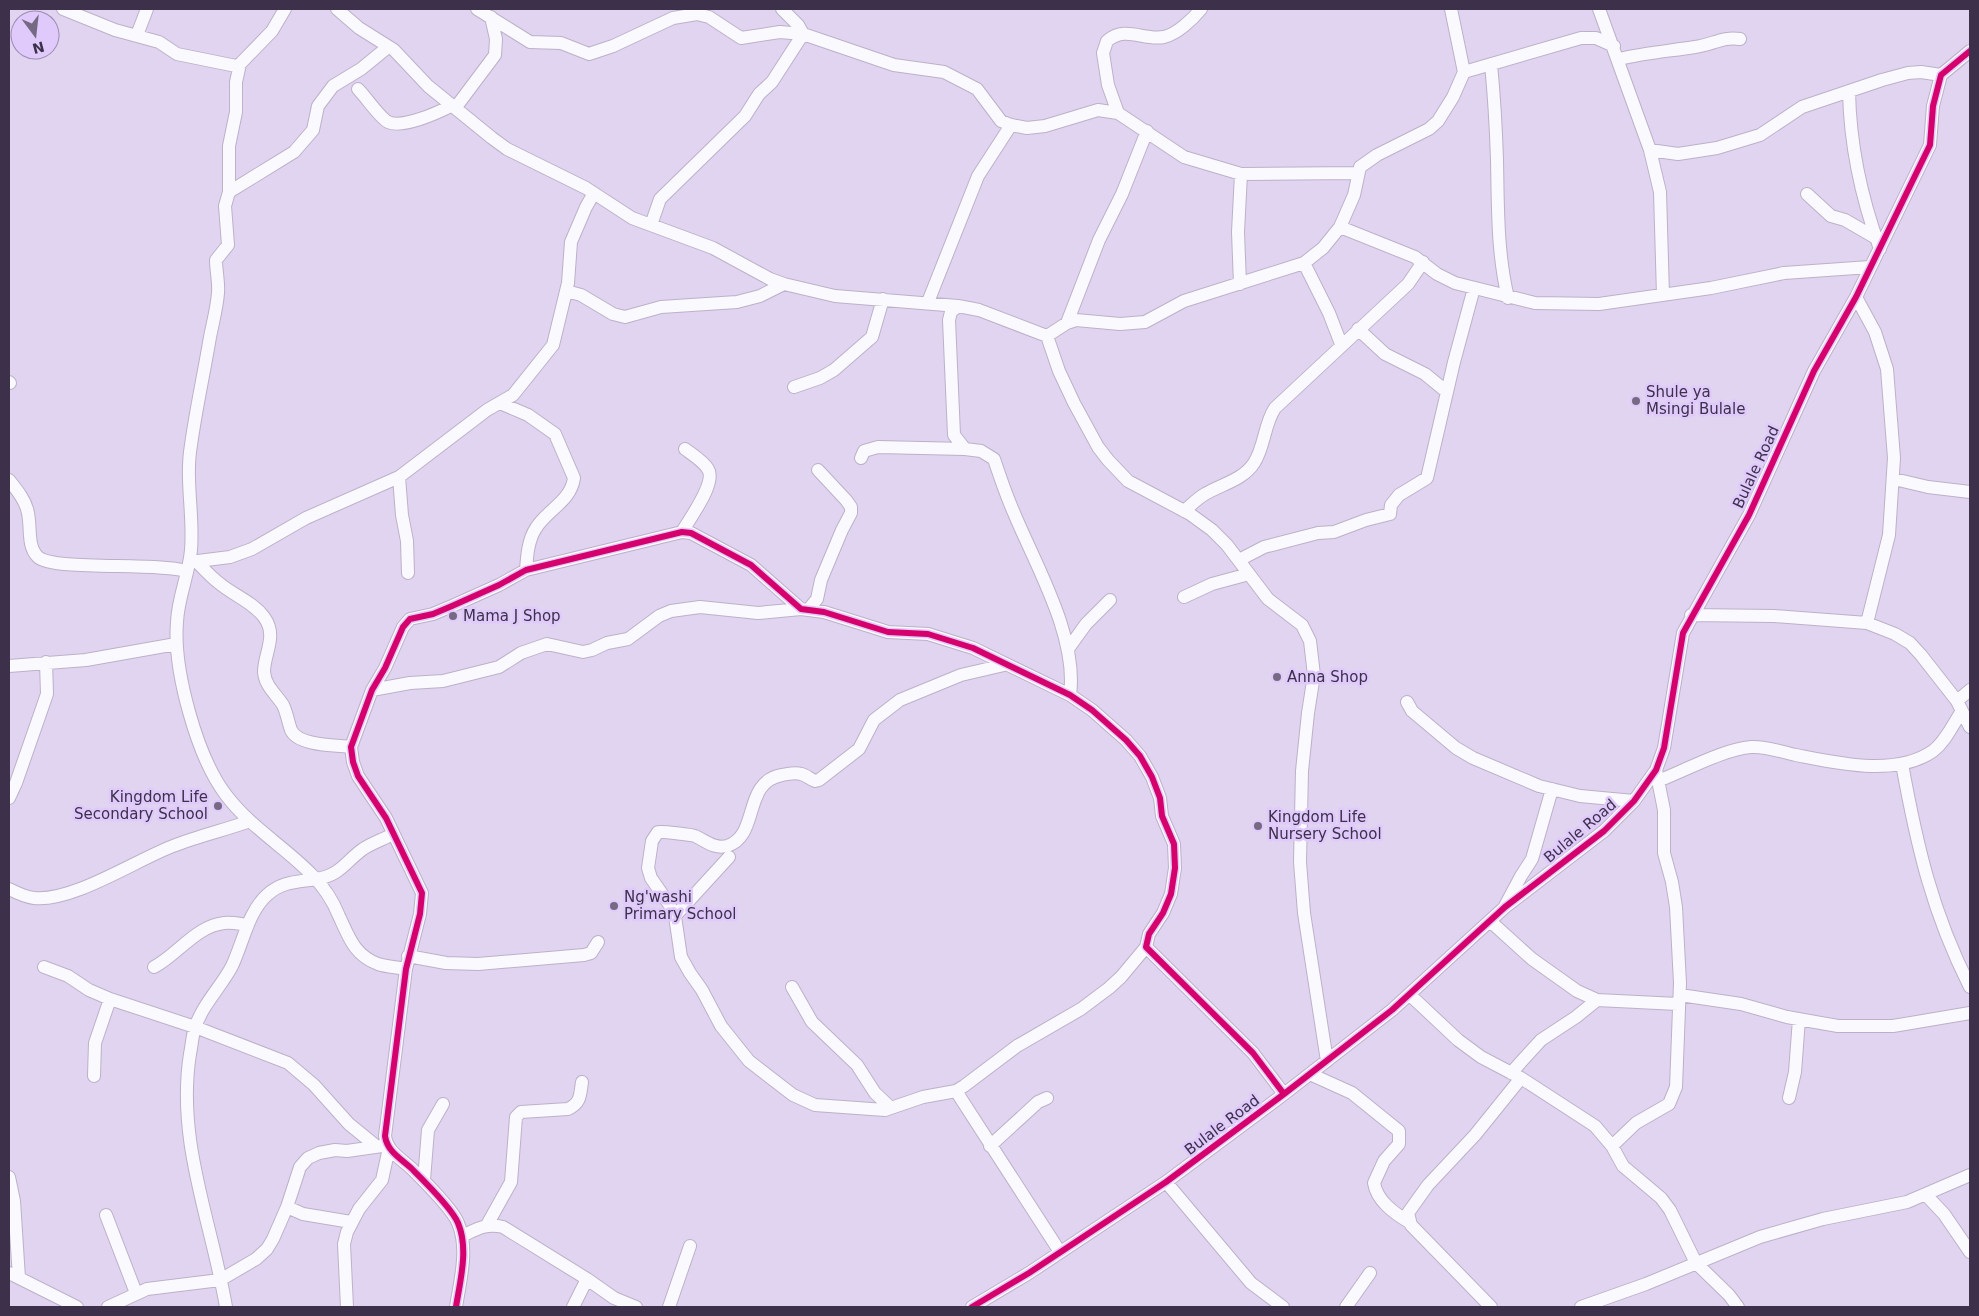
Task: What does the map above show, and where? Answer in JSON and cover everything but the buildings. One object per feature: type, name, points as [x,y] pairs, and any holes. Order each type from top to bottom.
[{"type":"street","points":[[63,9],[115,30],[159,42],[177,54],[232,65],[240,64]]},
{"type":"street","points":[[137,35],[147,9]]},
{"type":"street","points":[[285,9],[272,30],[240,64],[236,82],[236,112],[230,140],[229,192],[225,206],[228,245],[216,260],[217,301],[190,446],[188,487],[192,543],[191,565],[180,597],[176,644],[190,712],[206,759],[227,796],[250,821],[300,862],[316,879],[330,899],[349,941],[356,950],[380,964],[406,969]]},
{"type":"street","points":[[336,9],[359,28],[400,55],[428,86],[507,149],[594,193],[632,218],[713,248],[753,270],[784,284],[835,296],[928,302],[979,310],[1047,336]]},
{"type":"street","points":[[477,9],[530,42],[564,44],[589,54],[613,46],[673,18],[697,14],[709,17],[730,32],[744,38],[780,32],[803,34],[894,65],[933,70],[959,79],[977,88],[1001,121],[1011,125],[1026,128],[1045,126],[1098,110],[1118,113],[1184,157],[1241,174],[1357,173]]},
{"type":"street","points":[[782,9],[798,25],[803,34]]},
{"type":"street","points":[[1118,113],[1108,85],[1103,52],[1107,41],[1119,34],[1129,32],[1166,36],[1174,32],[1201,9]]},
{"type":"street","points":[[1047,336],[1067,322],[1076,320],[1120,324],[1145,322],[1172,306],[1304,263],[1323,248],[1340,227],[1354,195],[1357,173],[1366,161],[1429,129],[1438,121],[1453,97],[1464,72],[1451,9]]},
{"type":"street","points":[[1599,9],[1619,59],[1650,150],[1660,192],[1663,295]]},
{"type":"street","points":[[358,89],[388,121],[398,124],[431,115],[454,106],[495,55],[496,39],[491,16]]},
{"type":"street","points":[[651,225],[653,213],[660,199],[745,116],[759,94],[772,82],[803,34]]},
{"type":"street","points":[[1619,59],[1651,52],[1696,47],[1726,37],[1740,39]]},
{"type":"street","points":[[1464,72],[1581,38],[1596,38],[1614,46]]},
{"type":"street","points":[[229,192],[294,152],[313,130],[318,106],[333,86],[361,69],[388,47]]},
{"type":"street","points":[[1650,150],[1678,154],[1693,153],[1744,140],[1760,135],[1802,107],[1849,91],[1908,73],[1921,72],[1941,75],[1970,53]]},
{"type":"street","points":[[1491,64],[1497,158],[1497,219],[1502,274],[1508,298]]},
{"type":"street","name":"Bulale Road","points":[[972,1307],[1166,1182],[1327,1061],[1410,995],[1505,907],[1604,830],[1657,775],[1664,748],[1683,633],[1691,615],[1749,515],[1814,371],[1856,297],[1870,267],[1878,243],[1930,145],[1933,106],[1941,75]]},
{"type":"street","points":[[1849,91],[1851,135],[1858,178],[1865,207],[1878,243]]},
{"type":"street","points":[[928,302],[978,176],[1011,125]]},
{"type":"street","points":[[1067,322],[1099,240],[1122,194],[1147,131]]},
{"type":"street","points":[[1240,284],[1238,232],[1241,174]]},
{"type":"street","points":[[9,480],[24,500],[28,511],[31,545],[37,557],[42,560],[50,563],[101,566],[164,566],[191,565],[230,557],[252,549],[306,518],[399,477],[487,410],[513,395],[553,345],[566,291],[571,242],[594,193]]},
{"type":"street","points":[[1807,194],[1831,216],[1845,220],[1878,243]]},
{"type":"street","points":[[1340,227],[1404,252],[1423,262],[1437,274],[1455,283],[1508,298],[1559,305],[1599,304],[1663,295],[1784,273],[1870,267]]},
{"type":"street","points":[[1184,511],[1203,496],[1250,470],[1256,461],[1270,416],[1275,408],[1340,344],[1408,284],[1423,262]]},
{"type":"street","points":[[1304,263],[1328,313],[1340,344]]},
{"type":"street","points":[[566,291],[581,295],[613,314],[625,317],[661,307],[737,302],[760,296],[784,284]]},
{"type":"street","points":[[1239,560],[1264,547],[1318,533],[1334,532],[1366,520],[1390,514],[1391,505],[1399,495],[1424,481],[1429,474],[1447,392],[1474,288]]},
{"type":"street","points":[[1856,297],[1875,332],[1887,369],[1893,418],[1894,479],[1889,535],[1867,623]]},
{"type":"street","points":[[794,387],[820,378],[834,370],[872,337],[883,299]]},
{"type":"street","points":[[958,306],[951,312],[949,320],[952,402],[954,435],[965,449]]},
{"type":"street","points":[[1358,329],[1385,354],[1425,374],[1447,392]]},
{"type":"street","points":[[1047,336],[1059,371],[1074,403],[1098,448],[1108,460],[1128,481],[1184,511],[1210,528],[1239,560],[1268,599],[1302,625],[1310,641],[1314,659],[1314,675],[1308,713],[1300,798],[1300,862],[1304,913],[1327,1061]]},
{"type":"street","points":[[500,403],[528,415],[555,434],[574,478],[566,497],[535,529],[528,549],[526,570]]},
{"type":"street","points":[[861,458],[864,451],[878,447],[965,449],[981,451],[994,459],[1006,495],[1063,630],[1068,649],[1072,681],[1070,695]]},
{"type":"street","points":[[682,532],[707,491],[711,477],[709,470],[685,449]]},
{"type":"street","points":[[818,470],[851,507],[851,513],[821,580],[819,606]]},
{"type":"street","points":[[399,477],[402,515],[408,542],[408,573]]},
{"type":"street","points":[[1894,479],[1928,487],[1970,492]]},
{"type":"street","points":[[346,1307],[344,1244],[351,1222],[382,1180],[387,1107],[406,969],[420,914],[422,893],[386,818],[358,776],[353,762],[351,747],[372,690],[385,668],[403,627],[410,619],[443,610],[499,585],[526,570],[682,532],[698,536],[744,560],[804,609]]},
{"type":"street","points":[[191,565],[239,595],[264,618],[271,631],[264,672],[266,680],[283,705],[292,732],[297,738],[305,741],[351,747]]},
{"type":"street","points":[[1184,597],[1212,584],[1249,574]]},
{"type":"street","points":[[1068,649],[1086,624],[1110,600]]},
{"type":"street","points":[[372,690],[404,684],[443,681],[499,667],[521,653],[547,644],[584,652],[592,650],[628,639],[659,616],[671,612],[700,607],[758,613],[819,606],[888,632],[928,634],[973,648],[1004,665],[1070,695],[1092,710],[1140,756],[1152,777],[1160,798],[1162,816],[1174,844],[1175,868],[1171,894],[1149,934],[1146,947],[1121,977],[1095,998],[1017,1046],[956,1091],[922,1097],[876,1111],[852,1107],[815,1105],[793,1095],[749,1061],[721,1026],[682,957],[675,916],[651,878],[648,868],[652,840],[658,832],[695,836],[708,844],[718,846],[733,844],[741,837],[758,791],[770,778],[795,773],[803,774],[815,781],[819,780],[858,750],[874,720],[900,700],[960,675],[1004,665]]},
{"type":"street","points":[[1691,615],[1774,616],[1867,623],[1895,634],[1910,643],[1940,676],[1970,727]]},
{"type":"street","points":[[9,666],[86,660],[176,644]]},
{"type":"street","points":[[9,798],[47,694],[46,662]]},
{"type":"street","points":[[1612,1146],[1636,1123],[1669,1104],[1674,1098],[1679,1000],[1676,907],[1672,882],[1664,853],[1664,810],[1657,775],[1749,747],[1772,749],[1849,766],[1902,764],[1933,751],[1944,740],[1959,706],[1970,690]]},
{"type":"street","points":[[1406,702],[1408,707],[1456,748],[1473,758],[1539,786],[1580,796],[1634,801]]},
{"type":"street","points":[[1902,764],[1917,842],[1928,884],[1949,945],[1970,987]]},
{"type":"street","points":[[1505,907],[1537,848],[1552,789]]},
{"type":"street","points":[[9,889],[33,898],[46,898],[62,894],[104,880],[174,846],[250,821]]},
{"type":"street","points":[[226,1307],[215,1252],[202,1208],[192,1155],[187,1080],[195,1027],[231,968],[248,925],[260,903],[278,887],[298,880],[316,879],[345,868],[366,848],[394,834]]},
{"type":"street","points":[[675,916],[729,857]]},
{"type":"street","points":[[1490,921],[1547,970],[1577,991],[1597,1000],[1679,1000],[1741,1004],[1799,1019],[1838,1026],[1893,1026],[1970,1013]]},
{"type":"street","points":[[154,967],[187,941],[212,927],[222,923],[248,925]]},
{"type":"street","points":[[408,956],[446,963],[478,964],[584,955],[591,953],[598,942]]},
{"type":"street","points":[[1146,947],[1253,1053],[1284,1094]]},
{"type":"street","points":[[44,967],[68,976],[88,990],[110,1000],[195,1027],[288,1063],[314,1085],[349,1124],[384,1147],[424,1180],[458,1222],[462,1236],[462,1263],[456,1307]]},
{"type":"street","points":[[792,987],[812,1022],[858,1065],[875,1092],[891,1108]]},
{"type":"street","points":[[1410,995],[1458,1040],[1481,1057],[1516,1076],[1595,1126],[1612,1146],[1623,1166],[1649,1187],[1670,1210],[1696,1263],[1729,1295],[1738,1307]]},
{"type":"street","points":[[94,1076],[95,1043],[110,1000]]},
{"type":"street","points":[[1409,1222],[1410,1209],[1428,1185],[1475,1135],[1541,1040],[1576,1017],[1597,1000]]},
{"type":"street","points":[[1789,1098],[1795,1072],[1799,1019]]},
{"type":"street","points":[[1310,1074],[1352,1093],[1399,1130],[1398,1144],[1380,1167],[1374,1183],[1380,1198],[1409,1222],[1491,1307]]},
{"type":"street","points":[[487,1225],[512,1182],[516,1117],[520,1112],[568,1109],[575,1106],[579,1101],[582,1082]]},
{"type":"street","points":[[956,1091],[1060,1252]]},
{"type":"street","points":[[990,1146],[1038,1102],[1047,1098]]},
{"type":"street","points":[[424,1180],[428,1130],[443,1104]]},
{"type":"street","points":[[108,1307],[136,1293],[161,1286],[220,1280],[245,1267],[267,1249],[287,1207],[300,1167],[308,1158],[319,1153],[335,1150],[384,1147]]},
{"type":"street","points":[[1581,1307],[1646,1284],[1787,1229],[1823,1219],[1888,1208],[1926,1195],[1970,1175]]},
{"type":"street","points":[[9,1177],[14,1201],[14,1275],[77,1307]]},
{"type":"street","points":[[1166,1182],[1251,1283],[1282,1307]]},
{"type":"street","points":[[1926,1195],[1944,1214],[1970,1252]]},
{"type":"street","points":[[287,1207],[303,1214],[351,1222]]},
{"type":"street","points":[[106,1215],[136,1293]]},
{"type":"street","points":[[462,1236],[487,1225],[503,1227],[587,1278],[614,1298],[636,1307]]},
{"type":"street","points":[[669,1307],[690,1246]]},
{"type":"street","points":[[1346,1307],[1370,1274]]},
{"type":"street","points":[[573,1307],[587,1278]]},
{"type":"cycle path","points":[[972,1307],[1029,1273],[1166,1182],[1284,1094],[1392,1010],[1505,907],[1604,831],[1634,801],[1656,770],[1664,748],[1683,633],[1749,515],[1814,371],[1856,297],[1930,145],[1933,106],[1941,75],[1970,51]]},
{"type":"cycle path","points":[[456,1307],[463,1254],[463,1243],[458,1223],[437,1194],[391,1150],[385,1136],[406,969],[420,914],[422,893],[386,818],[358,776],[353,762],[351,747],[372,690],[385,668],[403,627],[410,619],[433,614],[452,606],[499,585],[526,570],[682,532],[691,533],[751,565],[801,609],[824,612],[888,632],[928,634],[973,648],[1070,695],[1092,710],[1126,740],[1140,756],[1152,777],[1160,798],[1162,816],[1174,844],[1175,868],[1171,894],[1163,913],[1149,934],[1146,947],[1253,1053],[1284,1094]]},
{"type":"place","name":"Shule ya Msingi Bulale","points":[[1636,401]]},
{"type":"place","name":"Mama J Shop","points":[[453,616]]},
{"type":"place","name":"Anna Shop","points":[[1277,677]]},
{"type":"place","name":"Kingdom Life Secondary School","points":[[218,806]]},
{"type":"place","name":"Kingdom Life Nursery School","points":[[1258,826]]},
{"type":"place","name":"Ng'washi Primary School","points":[[614,906]]}]
